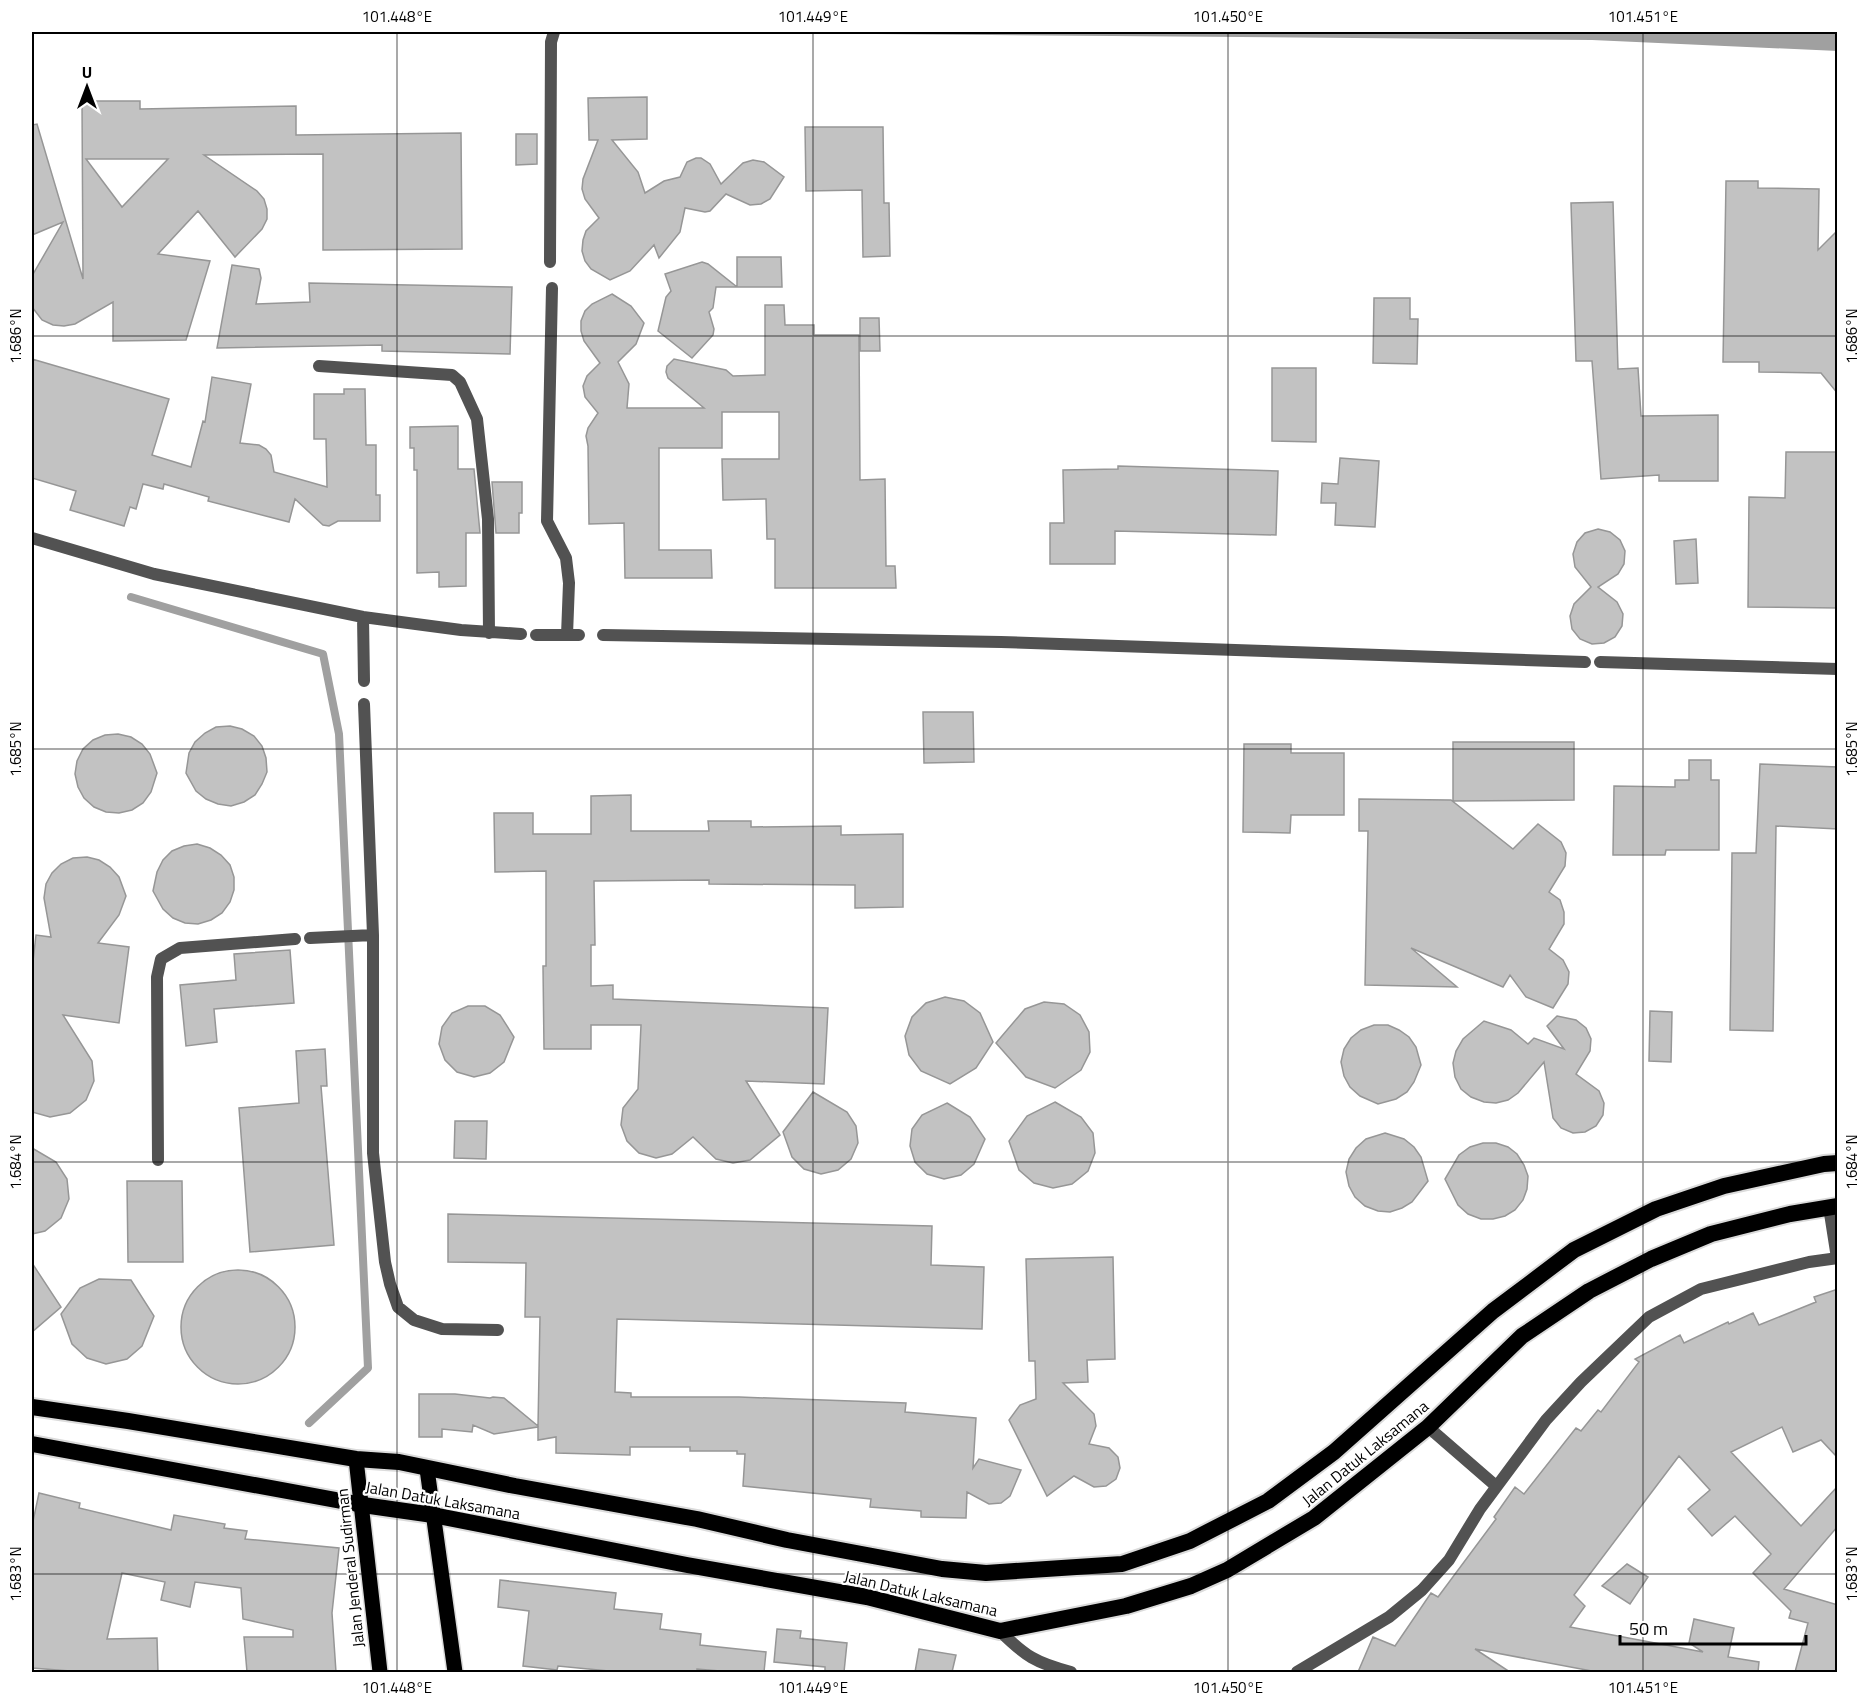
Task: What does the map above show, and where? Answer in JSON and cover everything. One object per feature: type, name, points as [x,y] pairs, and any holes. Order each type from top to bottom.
[{"type":"highway","name":"Jalan Datuk Laksamana","points":[[32,1407],[356,1459],[399,1462],[942,1569],[986,1573],[1122,1564],[1190,1541],[1268,1501],[1334,1452],[1493,1311],[1574,1250],[1656,1209],[1724,1186],[1838,1163]]},
{"type":"highway","name":"Jalan Datuk Laksamana","points":[[32,1444],[363,1505],[433,1515],[687,1565],[867,1597],[1000,1631],[1126,1606],[1191,1586],[1227,1570],[1314,1518],[1428,1427],[1522,1336],[1589,1291],[1651,1259],[1711,1234],[1790,1214],[1833,1207]]},
{"type":"main road","name":"Jalan Jenderal Sudirman","points":[[356,1459],[363,1505],[380,1672]]},
{"type":"main road","points":[[427,1469],[455,1672]]},
{"type":"street","points":[[550,261],[551,42],[554,32]]},
{"type":"street","points":[[536,635],[573,635],[566,558],[547,521],[552,288]]},
{"type":"street","points":[[318,366],[452,375],[460,382],[477,419],[488,519],[489,633]]},
{"type":"street","points":[[32,538],[154,574],[363,617],[489,633],[521,634]]},
{"type":"street","points":[[363,617],[364,681]]},
{"type":"street","points":[[603,635],[1013,642],[1585,662]]},
{"type":"street","points":[[1600,662],[1838,669]]},
{"type":"street","points":[[364,704],[373,1153],[385,1262],[398,1307],[414,1320],[442,1329],[498,1330]]},
{"type":"street","points":[[310,938],[367,935]]},
{"type":"street","points":[[158,1160],[157,977],[161,959],[180,948],[295,939]]},
{"type":"street","points":[[1297,1672],[1389,1617],[1422,1590],[1449,1560],[1496,1486],[1546,1420],[1649,1317],[1701,1289],[1809,1262],[1837,1258],[1833,1207]]},
{"type":"street","points":[[1428,1427],[1496,1486]]},
{"type":"street","points":[[1000,1631],[1021,1652],[1035,1660],[1071,1672]]},
{"type":"shaded area","points":[[627,32],[1837,32],[1838,51],[1592,40]]},
{"type":"pier","points":[[544,32],[592,32],[551,42]]},
{"type":"building","points":[[647,97],[647,139],[612,140],[638,172],[645,193],[664,181],[680,177],[687,162],[696,158],[701,158],[710,164],[721,184],[743,163],[753,160],[764,162],[784,177],[770,199],[761,204],[750,205],[726,194],[710,211],[685,208],[680,232],[659,258],[654,245],[630,271],[610,280],[591,269],[582,251],[586,231],[599,218],[585,199],[582,189],[583,179],[598,140],[589,140],[588,98]]},
{"type":"building","points":[[82,101],[140,101],[140,109],[296,106],[296,135],[461,133],[462,249],[323,250],[323,154],[204,155],[257,191],[264,199],[267,219],[262,229],[235,257],[198,211],[158,254],[210,261],[186,340],[113,341],[113,302],[75,324],[64,326],[53,325],[42,320],[32,307],[32,276],[63,222],[32,235],[32,125],[37,124],[83,279]],"holes":[[[86,159],[168,159],[122,207]]]},
{"type":"building","points":[[805,127],[883,127],[884,203],[889,203],[890,256],[863,257],[862,190],[806,191]]},
{"type":"building","points":[[516,134],[537,134],[537,164],[516,165]]},
{"type":"building","points":[[1726,181],[1758,181],[1758,188],[1819,189],[1818,250],[1838,230],[1838,394],[1821,373],[1759,372],[1759,362],[1723,362]]},
{"type":"building","points":[[1613,202],[1618,369],[1638,368],[1641,416],[1718,415],[1718,481],[1659,481],[1659,475],[1601,479],[1592,361],[1576,361],[1571,203]]},
{"type":"building","points":[[737,257],[781,257],[782,287],[737,287]]},
{"type":"building","points":[[702,262],[708,264],[737,287],[716,287],[713,308],[709,312],[714,329],[713,335],[692,358],[658,331],[666,297],[671,291],[665,274]]},
{"type":"building","points":[[232,265],[259,269],[261,278],[256,304],[310,302],[309,283],[512,287],[510,354],[382,351],[382,345],[217,348]]},
{"type":"building","points":[[612,294],[631,306],[644,323],[636,344],[618,362],[629,384],[627,408],[704,408],[668,378],[667,366],[674,359],[726,370],[733,376],[765,375],[765,305],[784,305],[785,325],[814,325],[814,335],[859,335],[860,480],[885,479],[886,566],[895,566],[896,588],[775,588],[775,539],[767,539],[766,499],[723,500],[722,459],[779,459],[779,412],[722,412],[722,448],[659,448],[659,550],[711,550],[712,578],[625,578],[624,523],[589,524],[586,436],[588,428],[598,413],[585,397],[583,386],[587,376],[600,363],[584,341],[581,321],[585,311],[592,304]]},
{"type":"building","points":[[1374,298],[1410,298],[1410,319],[1418,319],[1417,364],[1373,363]]},
{"type":"building","points":[[860,318],[879,318],[880,351],[860,351]]},
{"type":"building","points":[[32,359],[169,399],[152,455],[191,467],[203,421],[205,422],[212,377],[251,384],[240,443],[259,445],[266,449],[271,455],[274,472],[327,487],[326,439],[314,439],[314,394],[344,394],[344,389],[365,389],[366,445],[376,445],[376,495],[380,495],[380,521],[338,521],[329,526],[323,525],[295,499],[289,522],[208,501],[209,497],[164,484],[163,489],[143,484],[136,509],[130,507],[124,526],[70,510],[76,491],[32,478]]},
{"type":"building","points":[[1272,368],[1316,368],[1316,442],[1272,441]]},
{"type":"building","points":[[458,426],[458,469],[474,469],[480,533],[466,533],[466,586],[439,587],[439,572],[417,573],[417,470],[414,470],[414,448],[410,448],[410,427]]},
{"type":"building","points":[[1786,452],[1838,452],[1838,608],[1748,607],[1749,497],[1785,498]]},
{"type":"building","points":[[1340,458],[1379,461],[1375,527],[1335,525],[1336,503],[1321,503],[1322,483],[1338,484]]},
{"type":"building","points":[[1118,466],[1278,471],[1276,535],[1115,531],[1115,564],[1050,564],[1050,523],[1064,523],[1063,470],[1118,469]]},
{"type":"building","points":[[492,482],[522,482],[522,513],[519,513],[519,533],[496,533]]},
{"type":"building","points":[[1598,529],[1610,532],[1620,540],[1625,551],[1624,564],[1618,574],[1598,587],[1617,602],[1623,614],[1622,626],[1615,637],[1604,643],[1592,644],[1580,639],[1572,629],[1570,616],[1574,604],[1591,587],[1575,567],[1573,554],[1577,542],[1585,533]]},
{"type":"building","points":[[1696,539],[1698,583],[1676,584],[1674,541]]},
{"type":"building","points":[[923,712],[973,712],[974,762],[924,763]]},
{"type":"building","points":[[230,726],[242,729],[254,736],[262,746],[267,772],[255,795],[231,806],[206,799],[196,791],[186,773],[189,753],[195,742],[216,727]]},
{"type":"building","points":[[118,734],[131,737],[142,744],[150,754],[157,773],[151,792],[143,803],[132,810],[119,813],[106,812],[94,807],[84,798],[75,774],[77,761],[83,749],[93,740],[105,735]]},
{"type":"building","points":[[1453,742],[1574,742],[1574,800],[1453,801]]},
{"type":"building","points":[[1244,744],[1291,744],[1291,753],[1344,753],[1344,815],[1291,815],[1290,833],[1243,832]]},
{"type":"building","points":[[1689,760],[1711,760],[1711,780],[1719,780],[1719,850],[1666,850],[1665,855],[1613,855],[1614,786],[1675,787],[1675,780],[1689,780]]},
{"type":"building","points":[[1760,764],[1838,767],[1838,829],[1776,826],[1773,1031],[1730,1030],[1732,853],[1756,853]]},
{"type":"building","points":[[631,795],[631,831],[709,831],[708,821],[751,821],[751,827],[841,826],[841,835],[903,834],[903,907],[855,908],[855,885],[709,884],[709,880],[594,881],[595,945],[591,945],[591,986],[613,985],[613,999],[828,1008],[824,1084],[746,1081],[780,1135],[750,1160],[733,1163],[716,1159],[693,1137],[672,1154],[656,1158],[639,1153],[627,1141],[621,1125],[623,1108],[638,1089],[641,1025],[591,1025],[591,1049],[544,1049],[543,966],[546,966],[546,871],[495,872],[494,813],[533,813],[533,834],[591,834],[591,796]]},
{"type":"building","points":[[1359,799],[1451,800],[1513,849],[1538,824],[1561,842],[1566,853],[1565,866],[1549,892],[1560,900],[1564,912],[1564,924],[1549,949],[1563,960],[1569,972],[1568,984],[1553,1008],[1526,997],[1510,975],[1503,987],[1411,948],[1457,987],[1365,985],[1368,831],[1359,831]]},
{"type":"building","points":[[197,844],[221,855],[230,865],[234,877],[234,890],[230,902],[222,913],[198,924],[185,923],[173,918],[163,909],[153,891],[157,872],[163,860],[172,851]]},
{"type":"building","points":[[87,857],[99,860],[110,867],[119,877],[126,896],[119,915],[98,943],[129,947],[119,1023],[63,1015],[92,1061],[94,1081],[86,1100],[70,1113],[50,1117],[32,1112],[32,970],[36,935],[51,937],[44,898],[46,884],[52,873],[61,864],[73,858]]},
{"type":"building","points":[[290,950],[294,1003],[214,1009],[217,1042],[186,1046],[180,985],[236,980],[234,954]]},
{"type":"building","points":[[945,997],[964,1001],[980,1013],[993,1042],[976,1068],[950,1084],[921,1071],[909,1055],[905,1036],[912,1017],[926,1003]]},
{"type":"building","points":[[1044,1002],[1064,1004],[1080,1015],[1089,1032],[1090,1052],[1081,1070],[1055,1088],[1026,1077],[996,1043],[1025,1009]]},
{"type":"building","points":[[468,1006],[485,1006],[500,1015],[514,1037],[504,1062],[490,1073],[474,1077],[457,1072],[445,1060],[439,1044],[442,1027],[452,1013]]},
{"type":"building","points":[[1650,1011],[1672,1012],[1671,1062],[1649,1061]]},
{"type":"building","points":[[1557,1016],[1576,1020],[1586,1028],[1591,1039],[1590,1051],[1576,1074],[1599,1091],[1604,1103],[1603,1115],[1596,1126],[1585,1132],[1573,1133],[1561,1128],[1553,1118],[1544,1062],[1518,1093],[1508,1100],[1496,1103],[1484,1102],[1471,1097],[1461,1089],[1455,1077],[1453,1063],[1456,1051],[1463,1039],[1484,1021],[1511,1030],[1528,1044],[1534,1038],[1564,1049],[1547,1026]]},
{"type":"building","points":[[1374,1025],[1388,1025],[1409,1037],[1416,1047],[1421,1065],[1407,1092],[1396,1099],[1378,1104],[1360,1096],[1350,1087],[1344,1076],[1341,1062],[1344,1049],[1351,1038],[1361,1030]]},
{"type":"building","points":[[325,1049],[327,1086],[321,1086],[334,1245],[250,1252],[239,1108],[299,1103],[296,1051]]},
{"type":"building","points":[[813,1092],[847,1112],[856,1126],[858,1143],[851,1159],[838,1170],[821,1174],[804,1169],[792,1157],[783,1132]]},
{"type":"building","points":[[1055,1102],[1081,1117],[1093,1133],[1095,1153],[1088,1171],[1072,1184],[1053,1188],[1034,1183],[1019,1170],[1009,1141],[1027,1116]]},
{"type":"building","points":[[947,1103],[970,1117],[985,1139],[974,1164],[961,1175],[944,1179],[927,1174],[915,1162],[910,1146],[912,1129],[922,1115]]},
{"type":"building","points":[[455,1121],[487,1121],[486,1159],[454,1158]]},
{"type":"building","points":[[1385,1133],[1404,1139],[1414,1147],[1421,1157],[1428,1181],[1412,1202],[1390,1212],[1378,1211],[1365,1206],[1355,1197],[1349,1186],[1346,1172],[1349,1159],[1356,1148],[1366,1139]]},
{"type":"building","points":[[1483,1143],[1496,1143],[1508,1147],[1517,1154],[1528,1176],[1523,1200],[1515,1210],[1493,1219],[1481,1219],[1468,1214],[1458,1205],[1445,1179],[1459,1155],[1470,1147]]},
{"type":"building","points":[[32,1148],[56,1162],[67,1179],[69,1199],[61,1218],[45,1231],[32,1234]]},
{"type":"building","points":[[127,1181],[182,1181],[183,1262],[128,1262]]},
{"type":"building","points":[[448,1214],[932,1226],[931,1265],[984,1267],[982,1329],[617,1319],[615,1392],[631,1393],[631,1397],[739,1397],[906,1403],[905,1412],[976,1418],[973,1468],[979,1459],[1021,1470],[1010,1496],[1001,1503],[989,1504],[967,1492],[966,1518],[921,1517],[921,1511],[870,1507],[871,1499],[743,1486],[745,1454],[737,1454],[737,1451],[690,1451],[690,1447],[630,1447],[630,1455],[556,1453],[556,1437],[538,1440],[538,1427],[494,1434],[473,1425],[472,1432],[442,1429],[442,1437],[419,1437],[419,1394],[504,1398],[538,1426],[540,1317],[525,1317],[526,1263],[448,1262]]},
{"type":"building","points":[[1113,1257],[1115,1359],[1087,1360],[1088,1382],[1063,1383],[1094,1414],[1096,1426],[1089,1444],[1109,1448],[1118,1457],[1120,1468],[1116,1479],[1106,1486],[1094,1487],[1074,1476],[1047,1496],[1009,1420],[1020,1405],[1036,1399],[1035,1361],[1029,1361],[1026,1259]]},
{"type":"building","points":[[32,1263],[61,1307],[32,1332]]},
{"type":"building","points":[[238,1270],[260,1274],[279,1286],[291,1305],[295,1327],[291,1349],[279,1368],[260,1380],[238,1384],[216,1380],[197,1368],[185,1349],[181,1327],[185,1305],[197,1286],[216,1274]]},
{"type":"building","points":[[99,1279],[131,1280],[154,1316],[142,1346],[127,1359],[106,1364],[87,1358],[72,1344],[61,1314],[80,1288]]},
{"type":"building","points":[[1838,1289],[1838,1458],[1821,1440],[1793,1452],[1782,1427],[1731,1452],[1801,1526],[1838,1486],[1838,1526],[1784,1589],[1838,1605],[1838,1672],[1795,1672],[1808,1623],[1789,1618],[1791,1611],[1753,1573],[1771,1554],[1735,1516],[1712,1536],[1688,1509],[1710,1490],[1679,1456],[1574,1595],[1585,1606],[1570,1627],[1703,1652],[1689,1643],[1694,1619],[1734,1628],[1728,1657],[1759,1662],[1758,1672],[1597,1672],[1475,1649],[1510,1672],[1358,1672],[1373,1637],[1395,1646],[1431,1593],[1438,1597],[1496,1519],[1494,1517],[1515,1487],[1524,1494],[1576,1428],[1581,1431],[1598,1410],[1601,1412],[1639,1362],[1635,1359],[1680,1335],[1684,1343],[1753,1313],[1759,1325],[1816,1302],[1814,1297]]},
{"type":"building","points":[[39,1493],[80,1503],[79,1508],[171,1530],[174,1515],[225,1524],[224,1528],[247,1531],[245,1539],[339,1548],[332,1613],[336,1672],[247,1672],[244,1637],[293,1637],[293,1630],[243,1619],[241,1588],[195,1582],[190,1607],[161,1600],[165,1582],[122,1573],[107,1639],[157,1638],[158,1672],[83,1672],[32,1668],[32,1526]]},
{"type":"building","points":[[1627,1564],[1648,1577],[1630,1604],[1602,1586]]},
{"type":"building","points":[[500,1580],[616,1593],[614,1609],[662,1614],[660,1629],[701,1634],[700,1645],[766,1652],[764,1672],[697,1669],[697,1672],[619,1672],[558,1666],[557,1670],[523,1666],[529,1611],[498,1607]]},
{"type":"building","points":[[777,1629],[801,1631],[800,1638],[847,1643],[844,1672],[825,1672],[825,1667],[774,1662]]},
{"type":"building","points":[[919,1649],[956,1655],[952,1672],[915,1672]]},
{"type":"waterway","points":[[131,597],[323,654],[339,734],[368,1368],[309,1423]]}]
